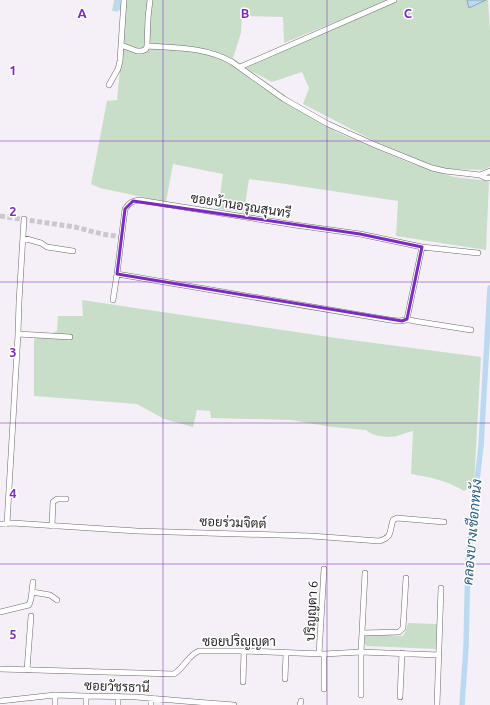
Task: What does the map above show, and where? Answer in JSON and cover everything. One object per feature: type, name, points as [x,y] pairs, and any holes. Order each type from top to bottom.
[{"type":"street","points":[[109,85],[118,69],[120,61],[124,0]]},
{"type":"street","points":[[121,45],[137,51],[142,52],[145,50],[147,46],[150,0]]},
{"type":"street","points":[[240,67],[394,0]]},
{"type":"street","points":[[147,46],[188,48],[213,53],[224,57],[284,99],[340,130],[432,168],[452,172],[486,175]]},
{"type":"street","name":"ซอยบ้านอรุณสุนทรี","points":[[113,300],[125,209],[132,201],[139,200],[360,234],[422,247],[478,253]]},
{"type":"street","points":[[7,524],[24,219]]},
{"type":"street","points":[[23,238],[41,243],[47,247],[74,251]]},
{"type":"street","points":[[117,274],[402,321],[407,320],[422,247]]},
{"type":"street","points":[[407,318],[414,321],[471,330]]},
{"type":"street","points":[[18,334],[70,337]]},
{"type":"street","points":[[52,526],[54,502],[57,499],[66,499]]},
{"type":"street","name":"ซอยร่วมจิตต์","points":[[0,524],[138,531],[311,536],[379,541],[390,536],[394,520],[397,518],[444,522]]},
{"type":"street","name":"ปริญญดา 6","points":[[324,569],[322,654],[324,689]]},
{"type":"street","points":[[361,695],[361,652],[365,573]]},
{"type":"street","points":[[363,633],[399,632],[403,628],[406,578]]},
{"type":"street","points":[[0,612],[28,605],[33,582]]},
{"type":"street","points":[[437,705],[441,588]]},
{"type":"street","points":[[32,592],[50,595],[57,600]]},
{"type":"street","points":[[27,670],[31,616]]},
{"type":"street","name":"ซอยปริญญดา","points":[[0,669],[174,674],[194,653],[199,651],[322,654],[361,652],[439,655]]},
{"type":"street","points":[[243,682],[244,651]]},
{"type":"street","points":[[285,679],[286,653]]},
{"type":"street","points":[[400,697],[402,653]]},
{"type":"street","points":[[54,695],[55,705]]},
{"type":"street","name":"ซอยวัชรธานี","points":[[0,701],[54,695],[118,696],[151,698],[183,703],[234,705]]},
{"type":"street","points":[[86,696],[86,705]]},
{"type":"street","points":[[118,696],[118,705]]},
{"type":"street","points":[[151,698],[151,705]]},
{"type":"highlighted area","points":[[133,201],[360,234],[422,247],[407,319],[402,321],[117,274],[125,209]]},
{"type":"green space","points":[[114,0],[389,0],[284,43],[283,17],[242,16],[241,33],[233,58],[246,68],[399,0],[467,0],[469,7],[488,0],[490,31],[490,167],[483,170],[446,169],[426,163],[378,143],[303,104],[309,88],[302,72],[272,82],[251,71],[336,132],[410,163],[454,177],[489,181],[486,250],[396,236],[398,201],[249,179],[244,212],[218,209],[223,174],[173,164],[166,202],[100,188],[91,184],[107,101],[117,100],[126,10],[112,11]]},
{"type":"green space","points":[[82,300],[336,338],[481,357],[474,485],[464,491],[439,480],[411,474],[413,431],[397,436],[385,437],[377,436],[366,430],[332,427],[291,420],[211,418],[210,411],[197,410],[193,427],[164,419],[137,404],[34,396],[34,339],[57,331],[58,316],[83,316]]},
{"type":"green space","points":[[408,623],[437,624],[436,649],[367,646],[365,644],[365,636],[367,634],[403,636]]},
{"type":"water","points":[[467,0],[486,0],[469,8]]},
{"type":"waterway","points":[[116,9],[118,0]]},
{"type":"waterway","name":"คลองบางเชือกหนัง","points":[[462,705],[466,647],[468,558],[481,446],[490,288]]},
{"type":"tunnel","points":[[0,216],[75,227],[102,234],[122,237]]}]
